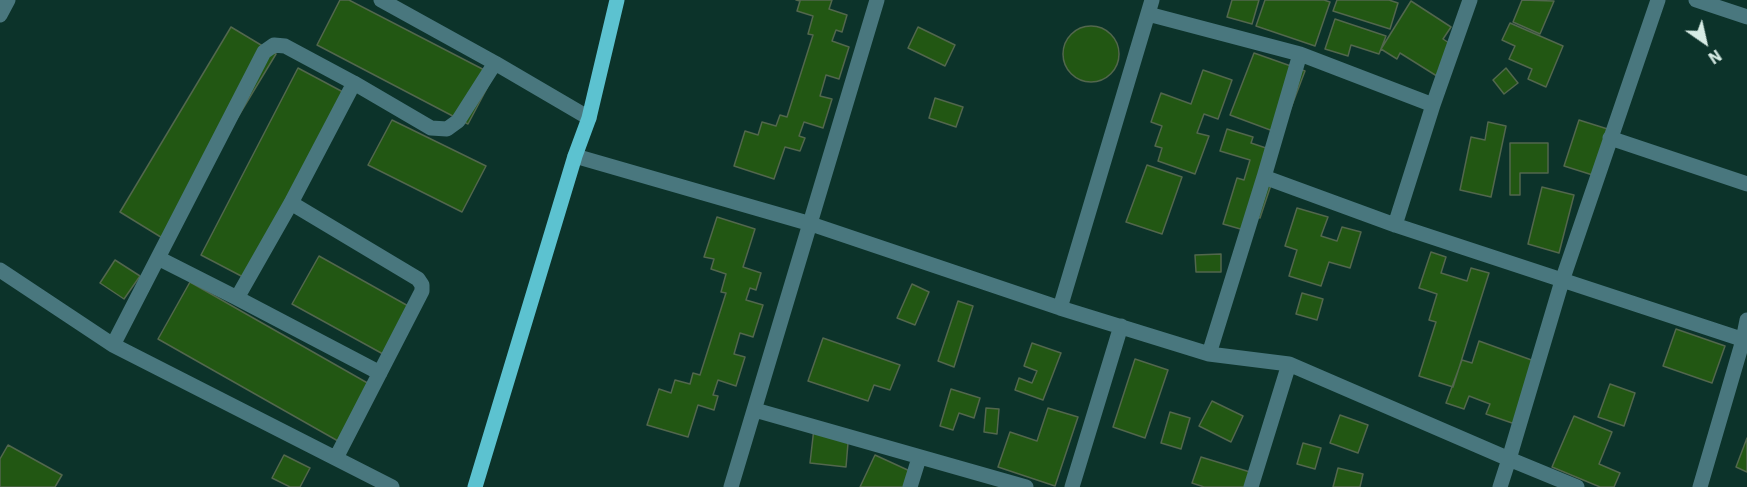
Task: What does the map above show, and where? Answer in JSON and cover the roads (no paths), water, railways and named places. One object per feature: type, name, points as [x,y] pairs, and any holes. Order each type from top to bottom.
[{"type":"main road","points":[[475,487],[575,156],[589,118],[617,0]]},
{"type":"street","points":[[0,15],[8,0]]},
{"type":"street","points":[[381,0],[589,118]]},
{"type":"street","points":[[731,487],[877,0]]},
{"type":"street","points":[[1395,225],[1433,105],[1470,0]]},
{"type":"street","points":[[1500,487],[1562,281],[1658,0]]},
{"type":"street","points":[[1696,0],[1747,17]]},
{"type":"street","points":[[1060,308],[1150,7],[1300,54],[1433,105]]},
{"type":"street","points":[[113,345],[264,52],[274,45],[285,46],[431,128],[447,129],[458,121],[495,63]]},
{"type":"street","points":[[1209,354],[1300,54]]},
{"type":"street","points":[[237,298],[291,203],[354,83]]},
{"type":"street","points":[[1610,138],[1747,184]]},
{"type":"street","points":[[575,156],[811,224],[1060,308],[1209,354],[1289,364],[1577,487]]},
{"type":"street","points":[[1264,177],[1395,225],[1745,340]]},
{"type":"street","points":[[291,203],[418,279],[422,285],[422,291],[336,458]]},
{"type":"street","points":[[158,258],[380,373]]},
{"type":"street","points":[[0,270],[113,345],[392,487]]},
{"type":"street","points":[[1704,486],[1745,340],[1747,320]]},
{"type":"street","points":[[1072,487],[1121,326]]},
{"type":"street","points":[[1251,487],[1289,364]]},
{"type":"street","points":[[755,410],[1026,487]]},
{"type":"street","points":[[910,487],[919,458]]}]
